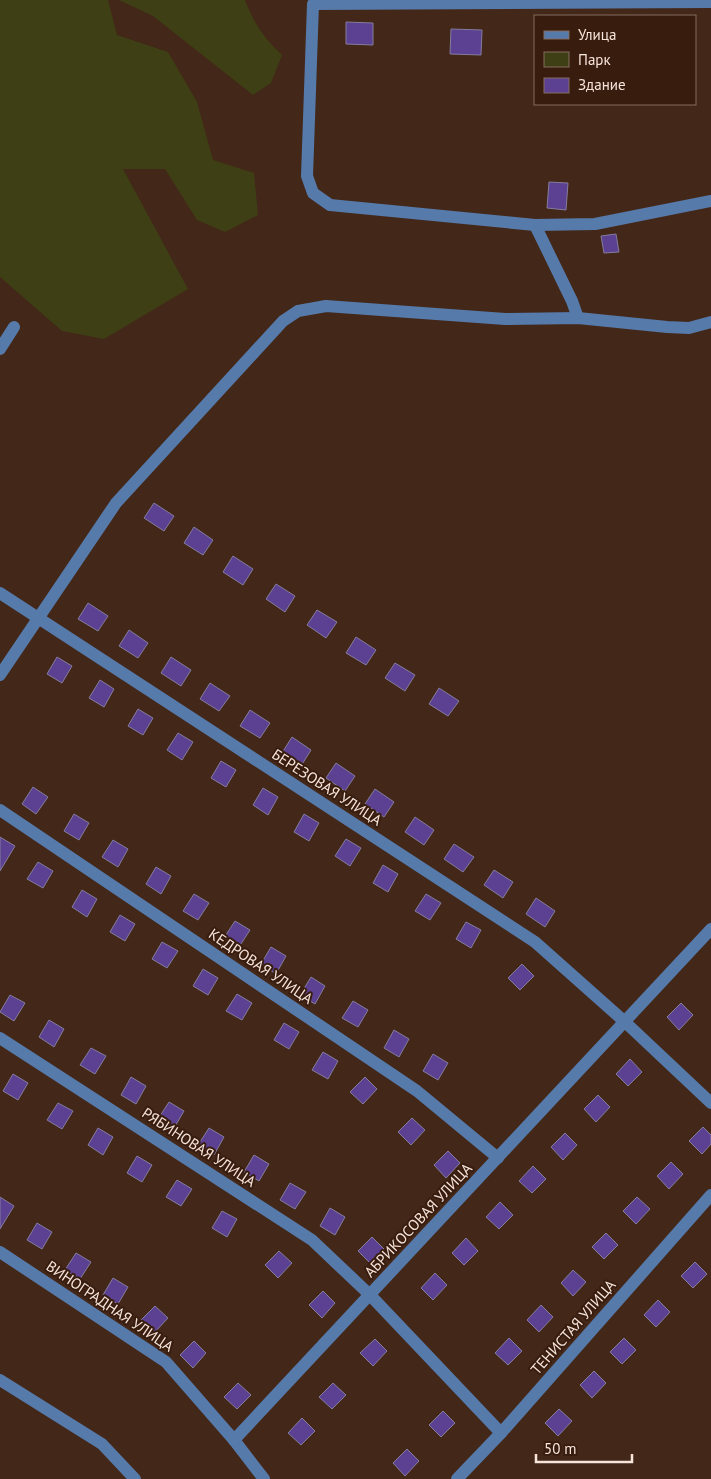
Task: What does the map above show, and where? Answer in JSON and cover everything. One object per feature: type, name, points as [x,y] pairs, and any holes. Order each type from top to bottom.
[{"type":"street","points":[[711,2],[313,4],[307,176],[313,193],[330,205],[535,225],[595,224],[711,201]]},
{"type":"street","points":[[535,225],[572,301],[578,318]]},
{"type":"street","points":[[0,675],[116,503],[283,321],[298,311],[326,306],[505,319],[578,318],[689,328],[711,322]]},
{"type":"street","points":[[0,349],[14,327]]},
{"type":"street","name":"БЕРЕЗОВАЯ УЛИЦА","points":[[0,593],[535,942],[711,1102]]},
{"type":"street","name":"КЕДРОВАЯ УЛИЦА","points":[[0,810],[417,1090],[498,1158]]},
{"type":"street","name":"АБРИКОСОВАЯ УЛИЦА","points":[[234,1440],[711,929]]},
{"type":"street","name":"РЯБИНОВАЯ УЛИЦА","points":[[0,1038],[312,1240],[370,1295],[501,1433]]},
{"type":"street","name":"ТЕНИСТАЯ УЛИЦА","points":[[457,1479],[501,1433],[711,1195]]},
{"type":"street","name":"ВИНОГРАДНАЯ УЛИЦА","points":[[0,1252],[166,1362],[234,1440],[264,1479]]},
{"type":"street","points":[[0,1380],[102,1444],[134,1479]]},
{"type":"green space","points":[[0,0],[108,0],[117,35],[168,52],[197,102],[213,160],[254,173],[258,215],[225,232],[197,220],[165,169],[123,169],[188,289],[104,339],[62,331],[0,277]]},
{"type":"green space","points":[[119,0],[245,0],[260,30],[282,55],[271,83],[253,95],[153,16]]},
{"type":"building","points":[[346,22],[373,23],[373,45],[346,44]]},
{"type":"building","points":[[451,29],[482,30],[481,55],[450,54]]},
{"type":"building","points":[[549,182],[568,183],[566,210],[547,208]]},
{"type":"building","points":[[616,234],[619,252],[604,253],[601,236]]},
{"type":"building","points":[[154,503],[174,516],[164,531],[144,518]]},
{"type":"building","points":[[194,527],[213,540],[203,555],[184,543]]},
{"type":"building","points":[[233,556],[253,569],[243,585],[223,572]]},
{"type":"building","points":[[276,584],[295,596],[285,612],[266,599]]},
{"type":"building","points":[[88,603],[108,616],[98,631],[78,619]]},
{"type":"building","points":[[317,610],[337,622],[326,638],[307,625]]},
{"type":"building","points":[[129,630],[148,643],[138,658],[119,646]]},
{"type":"building","points":[[356,637],[376,650],[366,665],[346,653]]},
{"type":"building","points":[[57,657],[72,666],[62,683],[47,674]]},
{"type":"building","points":[[171,657],[191,670],[181,686],[161,673]]},
{"type":"building","points":[[395,663],[415,675],[405,691],[385,678]]},
{"type":"building","points":[[100,680],[114,689],[104,707],[89,698]]},
{"type":"building","points":[[210,683],[230,696],[219,711],[200,699]]},
{"type":"building","points":[[439,688],[459,701],[448,716],[429,704]]},
{"type":"building","points":[[138,709],[153,718],[143,735],[128,726]]},
{"type":"building","points":[[250,710],[270,723],[260,738],[240,726]]},
{"type":"building","points":[[178,733],[193,742],[182,760],[167,750]]},
{"type":"building","points":[[292,737],[311,750],[301,766],[282,753]]},
{"type":"building","points":[[221,761],[236,770],[226,787],[211,778]]},
{"type":"building","points":[[336,763],[355,776],[345,791],[326,778]]},
{"type":"building","points":[[33,787],[48,797],[36,814],[22,804]]},
{"type":"building","points":[[263,788],[278,797],[268,815],[253,805]]},
{"type":"building","points":[[375,789],[394,802],[384,817],[365,804]]},
{"type":"building","points":[[74,814],[89,823],[79,840],[64,831]]},
{"type":"building","points":[[304,814],[319,823],[309,841],[294,832]]},
{"type":"building","points":[[415,817],[434,830],[424,845],[405,832]]},
{"type":"building","points":[[0,837],[15,846],[0,871]]},
{"type":"building","points":[[346,839],[361,848],[350,866],[335,856]]},
{"type":"building","points":[[113,840],[128,849],[118,867],[102,857]]},
{"type":"building","points":[[454,844],[474,857],[463,872],[444,859]]},
{"type":"building","points":[[38,862],[53,871],[43,888],[27,879]]},
{"type":"building","points":[[383,865],[398,874],[388,892],[373,883]]},
{"type":"building","points":[[156,867],[171,876],[161,894],[146,884]]},
{"type":"building","points":[[494,870],[513,882],[503,898],[484,885]]},
{"type":"building","points":[[82,890],[97,899],[87,917],[72,907]]},
{"type":"building","points":[[194,894],[209,903],[198,920],[183,911]]},
{"type":"building","points":[[426,894],[441,903],[430,920],[415,911]]},
{"type":"building","points":[[536,898],[555,911],[545,927],[526,914]]},
{"type":"building","points":[[120,915],[135,924],[125,941],[110,932]]},
{"type":"building","points":[[235,921],[250,930],[239,947],[224,938]]},
{"type":"building","points":[[466,922],[481,930],[471,948],[456,939]]},
{"type":"building","points":[[162,942],[178,951],[167,968],[152,959]]},
{"type":"building","points":[[271,947],[286,956],[276,974],[261,964]]},
{"type":"building","points":[[522,964],[534,976],[520,990],[508,978]]},
{"type":"building","points":[[203,969],[218,978],[208,995],[193,986]]},
{"type":"building","points":[[311,977],[325,986],[315,1004],[300,995]]},
{"type":"building","points":[[237,994],[252,1003],[242,1020],[226,1011]]},
{"type":"building","points":[[10,995],[25,1003],[14,1021],[0,1012]]},
{"type":"building","points":[[353,1001],[368,1010],[358,1027],[342,1018]]},
{"type":"building","points":[[681,1003],[693,1015],[679,1030],[667,1017]]},
{"type":"building","points":[[49,1020],[64,1029],[54,1047],[39,1037]]},
{"type":"building","points":[[284,1023],[299,1032],[289,1049],[274,1040]]},
{"type":"building","points":[[394,1030],[409,1039],[399,1057],[384,1048]]},
{"type":"building","points":[[91,1048],[106,1056],[95,1074],[80,1065]]},
{"type":"building","points":[[323,1052],[338,1061],[328,1079],[312,1070]]},
{"type":"building","points":[[433,1054],[448,1063],[438,1080],[423,1071]]},
{"type":"building","points":[[630,1059],[642,1072],[628,1086],[616,1074]]},
{"type":"building","points":[[13,1074],[28,1083],[18,1100],[3,1091]]},
{"type":"building","points":[[131,1077],[146,1086],[136,1104],[121,1095]]},
{"type":"building","points":[[365,1077],[377,1089],[363,1104],[350,1092]]},
{"type":"building","points":[[598,1095],[610,1107],[596,1122],[584,1109]]},
{"type":"building","points":[[169,1102],[184,1111],[174,1128],[158,1119]]},
{"type":"building","points":[[58,1103],[73,1111],[62,1129],[47,1120]]},
{"type":"building","points":[[412,1118],[425,1130],[411,1145],[398,1132]]},
{"type":"building","points":[[703,1127],[711,1135],[711,1144],[702,1154],[689,1141]]},
{"type":"building","points":[[98,1128],[113,1137],[103,1155],[88,1145]]},
{"type":"building","points":[[209,1128],[224,1137],[214,1155],[198,1145]]},
{"type":"building","points":[[565,1133],[577,1145],[563,1160],[551,1147]]},
{"type":"building","points":[[448,1151],[460,1163],[446,1178],[434,1165]]},
{"type":"building","points":[[254,1155],[269,1164],[259,1181],[244,1172]]},
{"type":"building","points":[[137,1156],[152,1165],[142,1182],[127,1173]]},
{"type":"building","points":[[671,1162],[683,1174],[669,1189],[657,1176]]},
{"type":"building","points":[[533,1166],[546,1179],[532,1193],[519,1181]]},
{"type":"building","points":[[177,1180],[192,1189],[181,1206],[166,1197]]},
{"type":"building","points":[[290,1183],[306,1192],[295,1209],[280,1200]]},
{"type":"building","points":[[0,1197],[14,1206],[0,1229]]},
{"type":"building","points":[[637,1197],[650,1209],[636,1224],[623,1211]]},
{"type":"building","points":[[500,1202],[513,1215],[499,1229],[486,1217]]},
{"type":"building","points":[[330,1208],[345,1217],[335,1235],[320,1226]]},
{"type":"building","points":[[222,1211],[237,1219],[227,1237],[212,1228]]},
{"type":"building","points":[[37,1223],[52,1232],[42,1249],[27,1240]]},
{"type":"building","points":[[606,1233],[618,1245],[604,1259],[592,1247]]},
{"type":"building","points":[[372,1237],[384,1249],[370,1263],[358,1251]]},
{"type":"building","points":[[466,1238],[478,1251],[464,1265],[452,1253]]},
{"type":"building","points":[[279,1251],[292,1263],[278,1278],[265,1265]]},
{"type":"building","points":[[76,1253],[91,1262],[80,1279],[65,1270]]},
{"type":"building","points":[[695,1262],[707,1274],[693,1288],[681,1276]]},
{"type":"building","points":[[573,1270],[586,1282],[573,1296],[561,1283]]},
{"type":"building","points":[[435,1273],[447,1285],[433,1300],[421,1288]]},
{"type":"building","points":[[113,1278],[128,1287],[118,1304],[103,1295]]},
{"type":"building","points":[[323,1291],[335,1303],[322,1318],[309,1305]]},
{"type":"building","points":[[658,1300],[670,1312],[656,1327],[644,1315]]},
{"type":"building","points":[[541,1305],[553,1317],[539,1332],[527,1320]]},
{"type":"building","points":[[155,1306],[168,1318],[154,1333],[141,1320]]},
{"type":"building","points":[[509,1338],[522,1351],[508,1365],[495,1353]]},
{"type":"building","points":[[624,1338],[636,1350],[622,1364],[610,1352]]},
{"type":"building","points":[[375,1339],[387,1351],[373,1366],[360,1353]]},
{"type":"building","points":[[194,1341],[206,1353],[193,1368],[180,1355]]},
{"type":"building","points":[[594,1371],[606,1383],[592,1398],[580,1385]]},
{"type":"building","points":[[238,1383],[251,1395],[237,1409],[224,1397]]},
{"type":"building","points":[[333,1383],[346,1395],[332,1409],[319,1397]]},
{"type":"building","points":[[559,1409],[572,1421],[558,1436],[545,1423]]},
{"type":"building","points":[[443,1411],[455,1423],[441,1437],[429,1425]]},
{"type":"building","points":[[302,1418],[315,1431],[301,1445],[288,1433]]},
{"type":"building","points":[[407,1449],[419,1461],[405,1476],[393,1463]]}]
